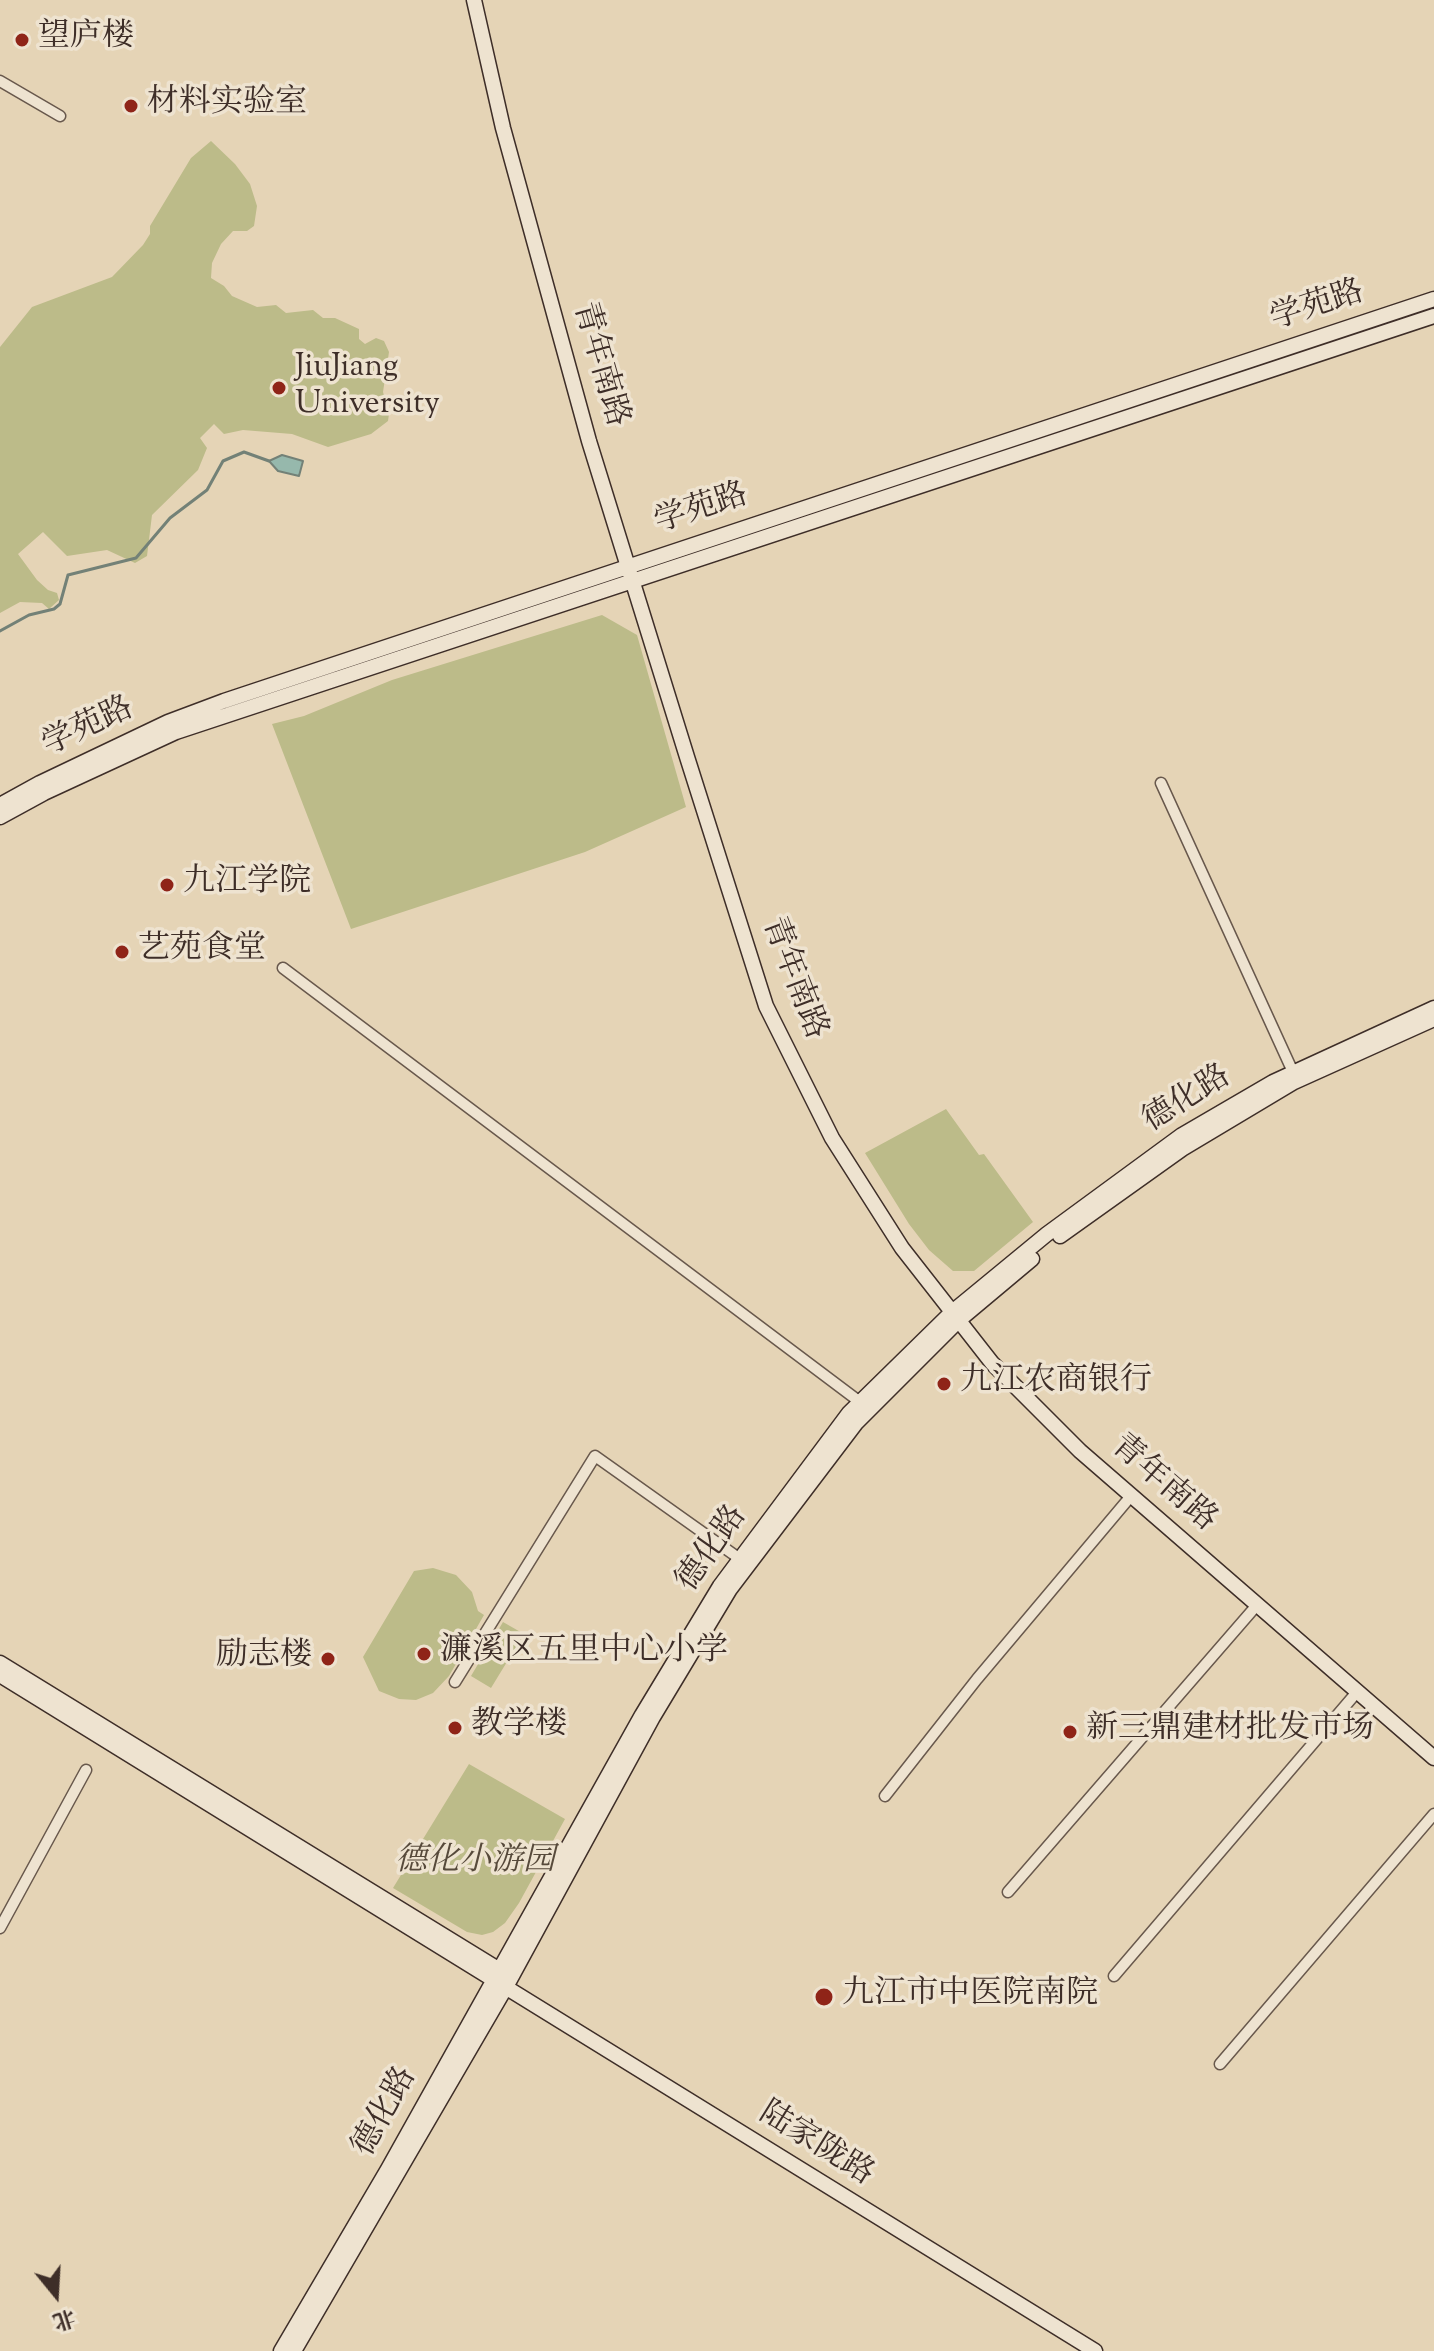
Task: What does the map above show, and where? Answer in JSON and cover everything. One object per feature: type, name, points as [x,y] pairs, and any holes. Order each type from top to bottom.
[{"type":"main road","name":"青年南路","points":[[474,0],[511,158],[589,441],[630,565],[687,757],[766,1006],[832,1138],[902,1248],[992,1363],[1131,1496],[1434,1758]]},
{"type":"main road","name":"学苑路","points":[[0,805],[168,722],[630,565],[1434,299]]},
{"type":"main road","name":"学苑路","points":[[0,817],[44,793],[176,732],[1434,316]]},
{"type":"main road","name":"德化路","points":[[294,2351],[502,1978],[642,1715],[720,1586],[849,1413],[1047,1234],[1182,1135],[1293,1072],[1434,1008]]},
{"type":"main road","name":"德化路","points":[[281,2351],[730,1589],[856,1423],[955,1317],[1182,1149],[1294,1082],[1434,1019]]},
{"type":"main road","points":[[0,1663],[502,1978]]},
{"type":"main road","points":[[0,1675],[502,1978]]},
{"type":"main road","name":"陆家陇路","points":[[502,1978],[1095,2351]]},
{"type":"street","points":[[0,81],[60,116]]},
{"type":"street","points":[[1161,783],[1293,1072]]},
{"type":"street","points":[[283,968],[860,1402]]},
{"type":"street","points":[[455,1682],[595,1456],[740,1559]]},
{"type":"street","points":[[885,1796],[977,1679],[1131,1496]]},
{"type":"street","points":[[1008,1892],[1257,1605]]},
{"type":"street","points":[[1114,1976],[1357,1692]]},
{"type":"street","points":[[2,1922],[86,1770]]},
{"type":"street","points":[[1220,2064],[1434,1814]]},
{"type":"green space","points":[[211,141],[250,184],[257,206],[254,226],[247,231],[233,231],[221,244],[212,263],[211,278],[232,296],[257,307],[276,305],[286,313],[313,310],[323,318],[335,318],[359,329],[359,339],[365,344],[376,338],[384,341],[389,352],[383,392],[388,421],[371,434],[328,447],[292,434],[243,430],[224,434],[214,424],[200,438],[207,448],[198,470],[152,515],[147,556],[135,563],[107,550],[67,556],[43,532],[18,554],[37,580],[57,593],[59,600],[49,609],[42,603],[20,602],[0,613],[0,347],[32,307],[112,277],[143,245],[150,234],[150,226],[191,158]]},
{"type":"green space","points":[[602,615],[637,635],[686,807],[585,852],[351,929],[272,724],[304,716],[392,680]]},
{"type":"green space","points":[[946,1109],[979,1155],[984,1154],[1033,1222],[974,1271],[953,1271],[929,1250],[865,1153]]},
{"type":"green space","points":[[433,1568],[456,1575],[472,1592],[478,1611],[484,1615],[449,1676],[433,1693],[416,1700],[399,1699],[379,1691],[363,1657],[414,1571]]},
{"type":"green space","points":[[503,1622],[524,1634],[491,1688],[471,1676]]},
{"type":"green space","name":"德化小游园","points":[[469,1764],[565,1819],[505,1923],[493,1932],[482,1935],[467,1932],[393,1888]]},
{"type":"water","points":[[282,455],[303,461],[299,476],[278,471],[269,461]]},
{"type":"waterway","points":[[0,631],[29,615],[54,609],[60,604],[68,575],[136,558],[170,518],[207,490],[223,461],[244,452],[269,461]]},
{"type":"place","name":"望庐楼","points":[[22,40]]},
{"type":"place","name":"材料实验室","points":[[131,106]]},
{"type":"place","name":"JiuJiang University","points":[[279,388]]},
{"type":"place","name":"九江学院","points":[[167,885]]},
{"type":"place","name":"艺苑食堂","points":[[122,952]]},
{"type":"place","name":"九江农商银行","points":[[944,1384]]},
{"type":"place","name":"濂溪区五里中心小学","points":[[424,1654]]},
{"type":"place","name":"励志楼","points":[[328,1659]]},
{"type":"place","name":"教学楼","points":[[455,1728]]},
{"type":"place","name":"新三鼎建材批发市场","points":[[1070,1732]]},
{"type":"place","name":"九江市中医院南院","points":[[824,1997]]}]
